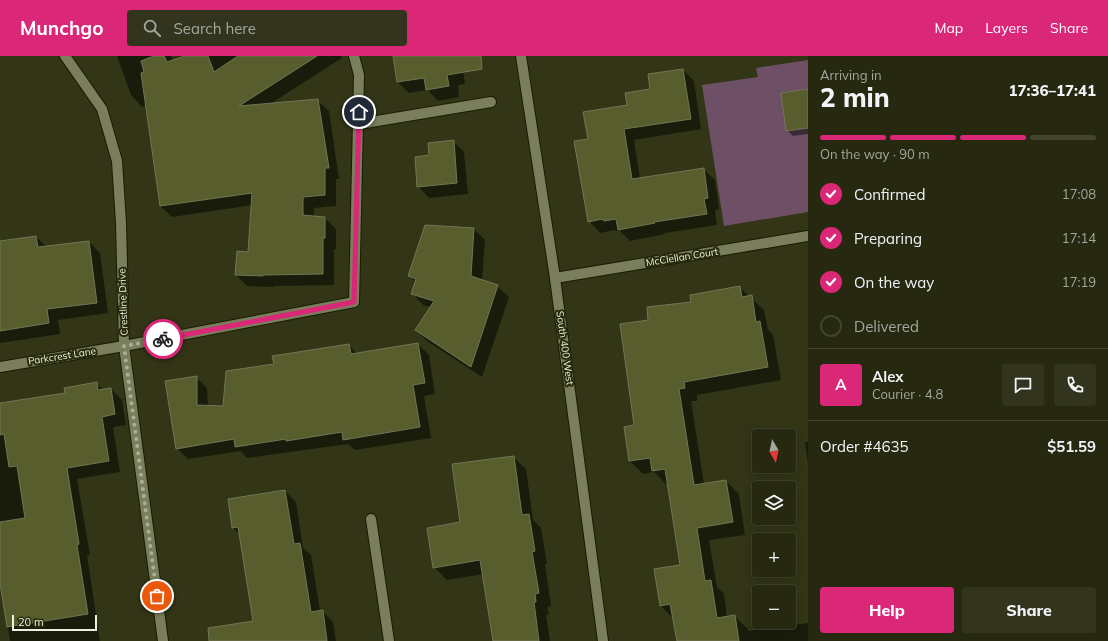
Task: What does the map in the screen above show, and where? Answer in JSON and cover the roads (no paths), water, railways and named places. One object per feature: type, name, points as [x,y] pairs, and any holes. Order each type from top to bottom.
[{"type":"street","name":"Crestline Drive","points":[[65,56],[102,108],[117,161],[121,223],[124,346],[354,302],[359,124],[359,75],[354,56]]},
{"type":"street","name":"South 400 West","points":[[521,56],[555,278],[603,641]]},
{"type":"street","points":[[359,124],[491,102]]},
{"type":"street","name":"McClellan Court","points":[[555,278],[808,236]]},
{"type":"street","name":"Parkcrest Lane","points":[[0,367],[124,346]]},
{"type":"street","points":[[124,346],[163,641]]},
{"type":"street","points":[[371,519],[389,641]]}]
